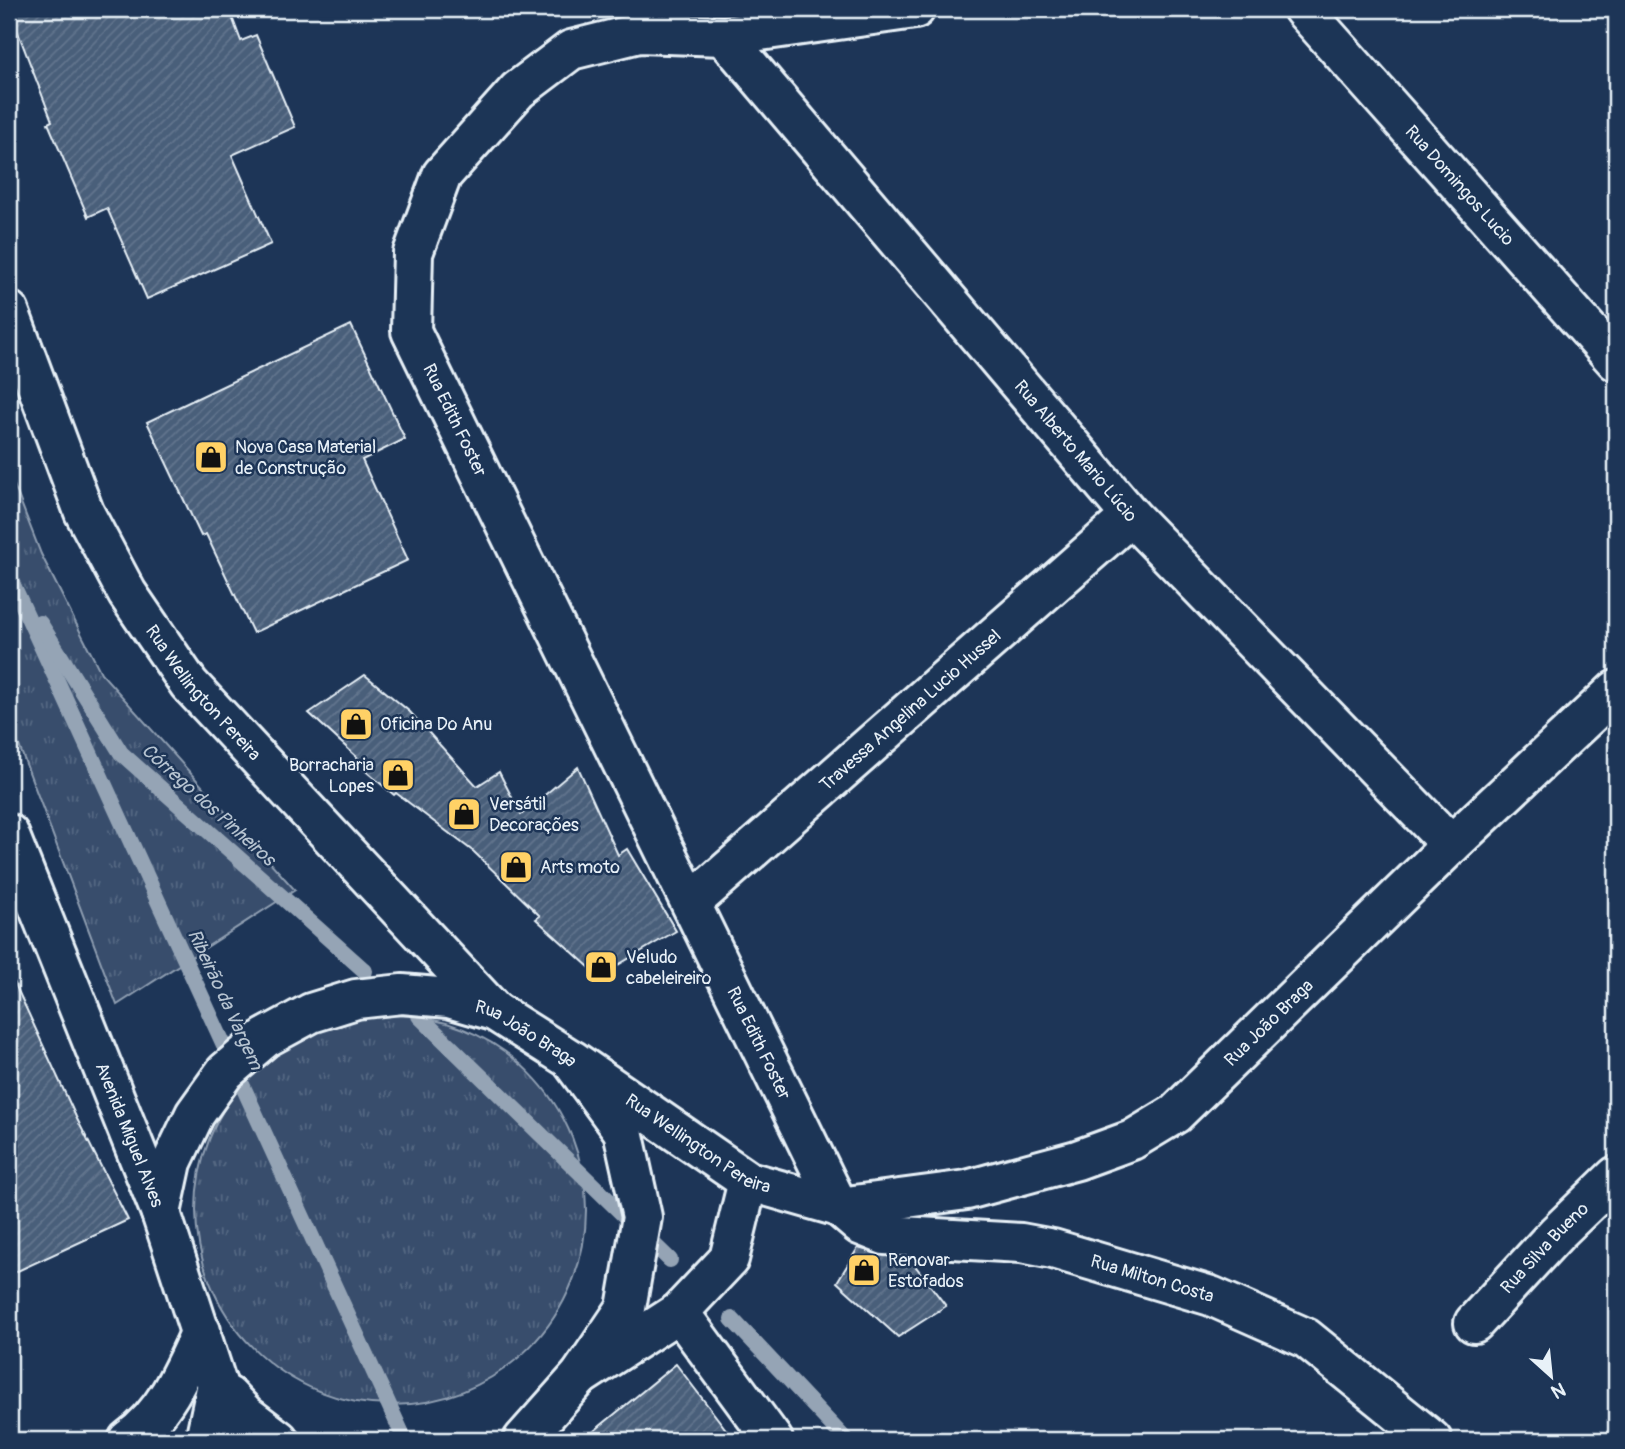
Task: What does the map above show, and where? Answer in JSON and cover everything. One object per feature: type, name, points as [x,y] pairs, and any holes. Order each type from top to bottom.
[{"type":"street","name":"Rua Edith Foster","points":[[839,1207],[411,331],[413,253],[442,175],[517,90],[571,50],[639,33],[724,36],[915,9]]},
{"type":"street","name":"Rua Domingos Lucio","points":[[1303,9],[1616,361]]},
{"type":"street","name":"Rua Alberto Mario Lúcio","points":[[724,36],[1131,516],[1451,845]]},
{"type":"street","name":"Rua Wellington Pereira","points":[[9,311],[84,512],[127,593],[189,684],[494,1011]]},
{"type":"street","name":"Travessa Angelina Lucio Hussel","points":[[691,904],[1131,516]]},
{"type":"street","name":"Rua João Braga","points":[[839,1207],[967,1190],[1077,1160],[1132,1140],[1175,1114],[1451,845],[1616,690]]},
{"type":"street","name":"Avenida Miguel Alves","points":[[9,834],[161,1213],[218,1384],[241,1440]]},
{"type":"street","name":"Rua João Braga","points":[[161,1213],[172,1162],[195,1114],[225,1072],[265,1038],[311,1013],[356,999],[402,994],[449,998],[494,1011],[570,1059],[623,1131],[642,1217],[626,1308],[580,1376],[523,1440]]},
{"type":"street","name":"Rua Wellington Pereira","points":[[570,1059],[748,1181],[839,1207]]},
{"type":"street","points":[[580,1376],[679,1312],[729,1259],[748,1181],[791,1156],[802,1130]]},
{"type":"street","name":"Rua Silva Bueno","points":[[1474,1323],[1557,1233],[1616,1176]]},
{"type":"street","name":"Rua Milton Costa","points":[[839,1207],[860,1226],[886,1235],[1042,1247],[1211,1296],[1306,1338],[1432,1440]]},
{"type":"street","points":[[679,1312],[773,1440]]},
{"type":"street","points":[[128,1440],[162,1405],[182,1375],[201,1331]]},
{"type":"street","points":[[205,1440],[218,1384]]},
{"type":"street","points":[[218,1384],[246,1415],[279,1440]]},
{"type":"green space","points":[[9,472],[41,554],[101,673],[295,890],[117,1005],[9,719]]},
{"type":"green space","points":[[391,1015],[429,1019],[466,1030],[499,1048],[529,1072],[553,1102],[571,1135],[582,1172],[586,1210],[582,1248],[571,1285],[553,1318],[529,1348],[499,1372],[466,1390],[429,1401],[391,1405],[353,1401],[316,1390],[283,1372],[253,1348],[229,1318],[211,1285],[200,1248],[196,1210],[200,1172],[211,1135],[229,1102],[253,1072],[283,1048],[316,1030],[353,1019]]},
{"type":"building","points":[[9,9],[229,9],[241,41],[256,35],[295,127],[232,155],[271,244],[147,299],[107,208],[88,217],[48,123],[52,121]]},
{"type":"building","points":[[351,325],[405,439],[362,460],[408,560],[253,633],[206,534],[201,536],[147,422]]},
{"type":"building","points":[[365,675],[410,712],[477,786],[499,772],[521,815],[578,767],[618,855],[627,849],[676,931],[599,976],[536,919],[540,916],[474,852],[396,793],[394,795],[355,762],[359,759],[309,713]]},
{"type":"building","points":[[9,971],[76,1117],[128,1220],[9,1275]]},
{"type":"building","points":[[858,1248],[913,1263],[946,1306],[898,1337],[837,1282]]},
{"type":"building","points":[[676,1364],[734,1440],[583,1440]]},
{"type":"waterway","name":"Ribeirão da Vargem","points":[[9,576],[405,1440]]},
{"type":"waterway","name":"Córrego dos Pinheiros","points":[[40,623],[121,753],[365,971]]},
{"type":"waterway","name":"Córrego dos Pinheiros","points":[[419,1016],[670,1260]]},
{"type":"waterway","name":"Córrego dos Pinheiros","points":[[732,1319],[846,1440]]},
{"type":"place","name":"Nova Casa Material de Construção","points":[[211,457]]},
{"type":"place","name":"Oficina Do Anu","points":[[356,724]]},
{"type":"place","name":"Borracharia Lopes","points":[[398,775]]},
{"type":"place","name":"Versátil Decorações","points":[[464,814]]},
{"type":"place","name":"Arts moto","points":[[516,867]]},
{"type":"place","name":"Veludo cabeleireiro","points":[[601,967]]},
{"type":"place","name":"Renovar Estofados","points":[[864,1270]]}]
